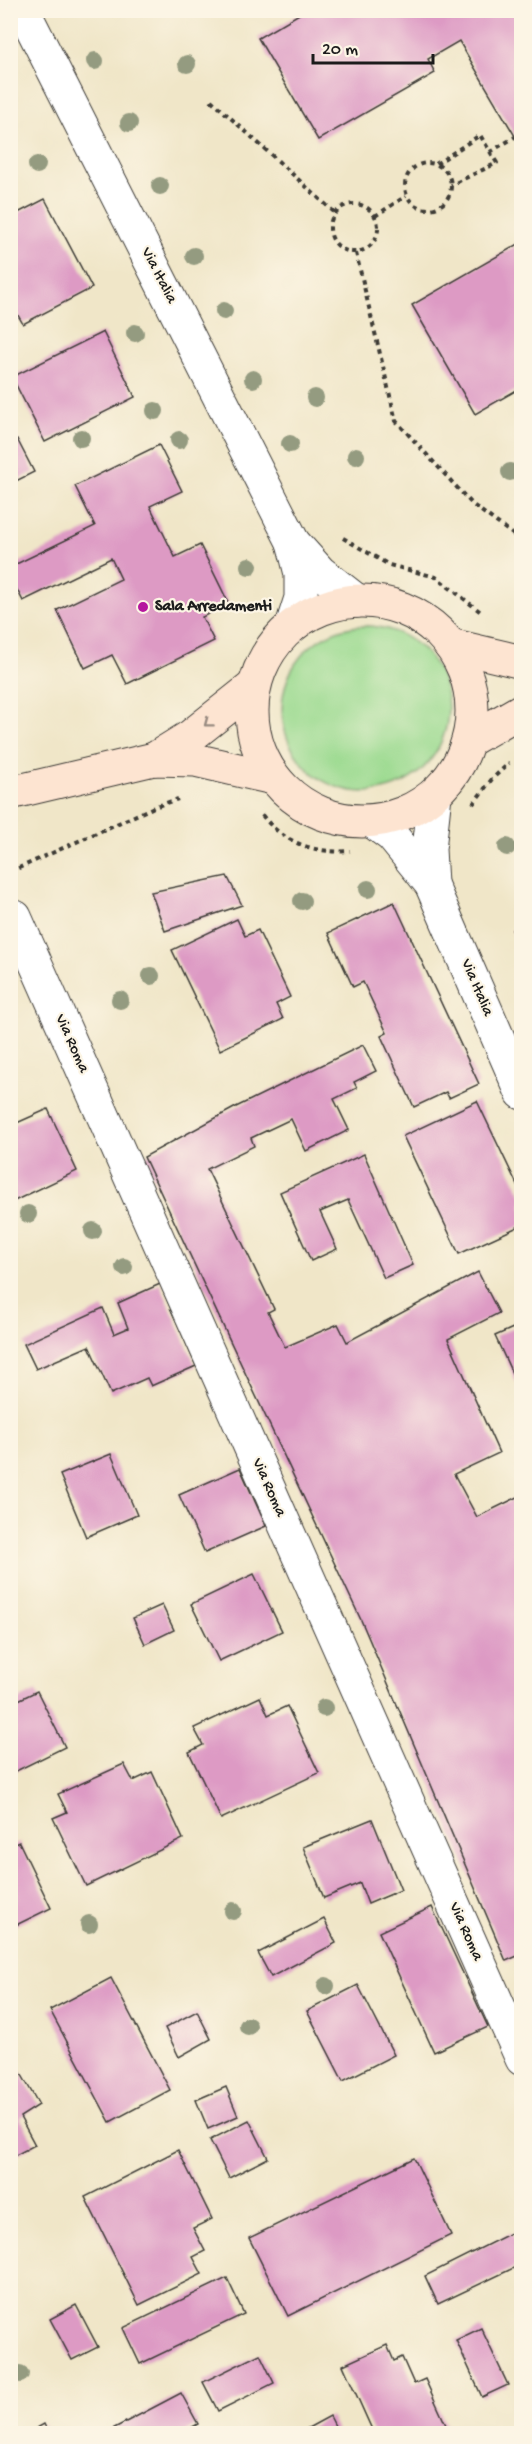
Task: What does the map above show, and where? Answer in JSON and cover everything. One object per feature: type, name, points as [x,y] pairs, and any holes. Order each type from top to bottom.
[{"type":"main road","name":"Via Italia","points":[[357,601],[383,603],[410,612],[432,626],[450,645],[468,681],[472,702],[468,741],[459,763],[435,795],[395,817],[372,821],[346,821],[315,812],[293,798],[273,778],[258,749],[252,717],[254,686],[263,661],[276,642],[292,626],[312,612],[336,604],[357,601]]},
{"type":"main road","points":[[450,645],[522,662]]},
{"type":"main road","points":[[153,759],[191,736],[254,686]]},
{"type":"main road","points":[[468,741],[522,710]]},
{"type":"main road","points":[[10,793],[153,759],[195,760],[273,778]]},
{"type":"street","name":"Via Italia","points":[[22,10],[293,542],[301,574],[301,598],[292,626]]},
{"type":"street","name":"Via Italia","points":[[293,542],[320,572],[357,601]]},
{"type":"street","name":"Via Italia","points":[[431,884],[429,849],[435,795]]},
{"type":"street","name":"Via Italia","points":[[372,821],[392,836],[408,853],[431,884],[521,1092]]},
{"type":"street","name":"Via Roma","points":[[15,917],[522,2059]]},
{"type":"path","points":[[211,100],[334,212]]},
{"type":"path","points":[[436,164],[480,135],[497,163],[452,185]]},
{"type":"path","points":[[490,152],[515,137]]},
{"type":"path","points":[[425,163],[436,164],[444,169],[452,185],[448,198],[439,207],[427,210],[415,206],[406,196],[404,185],[407,174],[414,166],[425,163]]},
{"type":"path","points":[[375,216],[406,196]]},
{"type":"path","points":[[348,204],[363,206],[375,216],[378,232],[371,246],[356,253],[338,247],[329,231],[334,212],[348,204]]},
{"type":"path","points":[[356,253],[396,421],[473,505],[522,541]]},
{"type":"path","points":[[339,534],[345,540],[389,565],[436,577],[488,616]]},
{"type":"path","points":[[472,805],[492,779],[517,756]]},
{"type":"path","points":[[10,872],[154,807],[186,797]]},
{"type":"path","points":[[259,812],[274,829],[304,846],[330,852],[352,851]]},
{"type":"green space","points":[[365,626],[381,627],[397,632],[424,650],[442,677],[447,693],[447,725],[442,741],[424,768],[397,786],[381,791],[365,792],[349,791],[333,786],[306,768],[288,741],[283,725],[282,709],[283,693],[288,677],[306,650],[333,632],[349,627]]},
{"type":"building","points":[[306,10],[522,10],[522,148],[459,41],[428,59],[435,73],[318,140],[258,38]]},
{"type":"building","points":[[45,199],[92,288],[23,324],[10,301],[10,217]]},
{"type":"building","points":[[522,242],[522,387],[475,414],[412,305]]},
{"type":"building","points":[[103,332],[135,397],[45,442],[12,377]]},
{"type":"building","points":[[17,439],[34,472],[10,484],[10,442]]},
{"type":"building","points":[[159,445],[182,491],[150,506],[175,557],[200,545],[229,604],[202,617],[214,641],[127,684],[112,655],[85,668],[57,610],[121,579],[111,558],[23,601],[10,576],[10,567],[95,526],[75,486]]},
{"type":"building","points":[[227,876],[242,905],[165,931],[151,892]]},
{"type":"building","points":[[394,902],[479,1084],[449,1098],[446,1092],[414,1107],[381,1036],[387,1033],[363,982],[353,987],[328,933]]},
{"type":"building","points":[[237,919],[245,936],[258,930],[290,997],[276,1004],[283,1019],[220,1050],[172,950]]},
{"type":"building","points":[[522,926],[522,951],[512,930]]},
{"type":"building","points":[[363,1045],[376,1071],[354,1082],[357,1088],[334,1099],[349,1130],[306,1151],[291,1119],[251,1138],[254,1146],[207,1169],[274,1309],[268,1312],[285,1347],[338,1324],[347,1342],[478,1272],[499,1313],[448,1339],[499,1453],[454,1474],[477,1517],[522,1495],[522,1622],[518,1624],[522,1632],[522,1954],[506,1961],[361,1620],[144,1157],[236,1107]]},
{"type":"building","points":[[477,1101],[522,1195],[522,1225],[459,1254],[403,1136]]},
{"type":"building","points":[[48,1109],[77,1171],[10,1203],[10,1126]]},
{"type":"building","points":[[364,1154],[413,1265],[384,1278],[348,1200],[320,1212],[337,1249],[311,1261],[280,1192]]},
{"type":"building","points":[[160,1284],[196,1366],[151,1386],[147,1378],[111,1394],[89,1346],[36,1369],[24,1344],[103,1308],[114,1334],[128,1328],[118,1303]]},
{"type":"building","points":[[522,1324],[522,1395],[495,1336]]},
{"type":"building","points":[[111,1454],[137,1515],[86,1537],[60,1475]]},
{"type":"building","points":[[240,1468],[266,1526],[205,1553],[179,1495]]},
{"type":"building","points":[[254,1574],[282,1631],[219,1661],[191,1604]]},
{"type":"building","points":[[162,1605],[174,1630],[145,1644],[133,1618]]},
{"type":"building","points":[[37,1691],[65,1747],[10,1774],[10,1704]]},
{"type":"building","points":[[260,1697],[268,1715],[287,1706],[319,1773],[221,1819],[189,1752],[203,1745],[194,1728]]},
{"type":"building","points":[[124,1764],[133,1781],[152,1772],[183,1839],[86,1886],[53,1818],[67,1812],[58,1794]]},
{"type":"building","points":[[372,1819],[401,1890],[368,1904],[360,1883],[324,1898],[303,1847]]},
{"type":"building","points":[[19,1842],[51,1908],[10,1928],[10,1846]]},
{"type":"building","points":[[432,1907],[488,2027],[434,2052],[379,1932]]},
{"type":"building","points":[[324,1919],[336,1943],[271,1977],[258,1953]]},
{"type":"building","points":[[111,1978],[170,2090],[110,2122],[50,2010]]},
{"type":"building","points":[[358,1985],[394,2055],[343,2081],[307,2011]]},
{"type":"building","points":[[197,2011],[211,2039],[179,2057],[165,2028]]},
{"type":"building","points":[[10,2054],[39,2105],[20,2117],[35,2145],[10,2158]]},
{"type":"building","points":[[226,2087],[238,2116],[208,2129],[196,2100]]},
{"type":"building","points":[[249,2120],[268,2158],[229,2178],[210,2140]]},
{"type":"building","points":[[178,2150],[212,2219],[193,2228],[205,2251],[193,2257],[202,2274],[139,2305],[85,2197]]},
{"type":"building","points":[[414,2158],[451,2235],[288,2316],[249,2238]]},
{"type":"building","points":[[511,2233],[522,2254],[522,2264],[438,2304],[425,2276]]},
{"type":"building","points":[[227,2278],[244,2314],[140,2364],[123,2328]]},
{"type":"building","points":[[76,2305],[98,2347],[72,2360],[50,2319]]},
{"type":"building","points":[[481,2328],[508,2385],[482,2397],[456,2340]]},
{"type":"building","points":[[387,2345],[394,2361],[402,2357],[414,2384],[425,2379],[450,2434],[374,2434],[343,2365]]},
{"type":"building","points":[[260,2354],[274,2383],[218,2411],[203,2382]]},
{"type":"building","points":[[181,2393],[198,2424],[180,2434],[103,2434]]},
{"type":"building","points":[[330,2416],[339,2434],[297,2434]]},
{"type":"building","points":[[44,2424],[49,2434],[26,2434]]},
{"type":"place","name":"Sala Arredamenti","points":[[143,607]]}]
